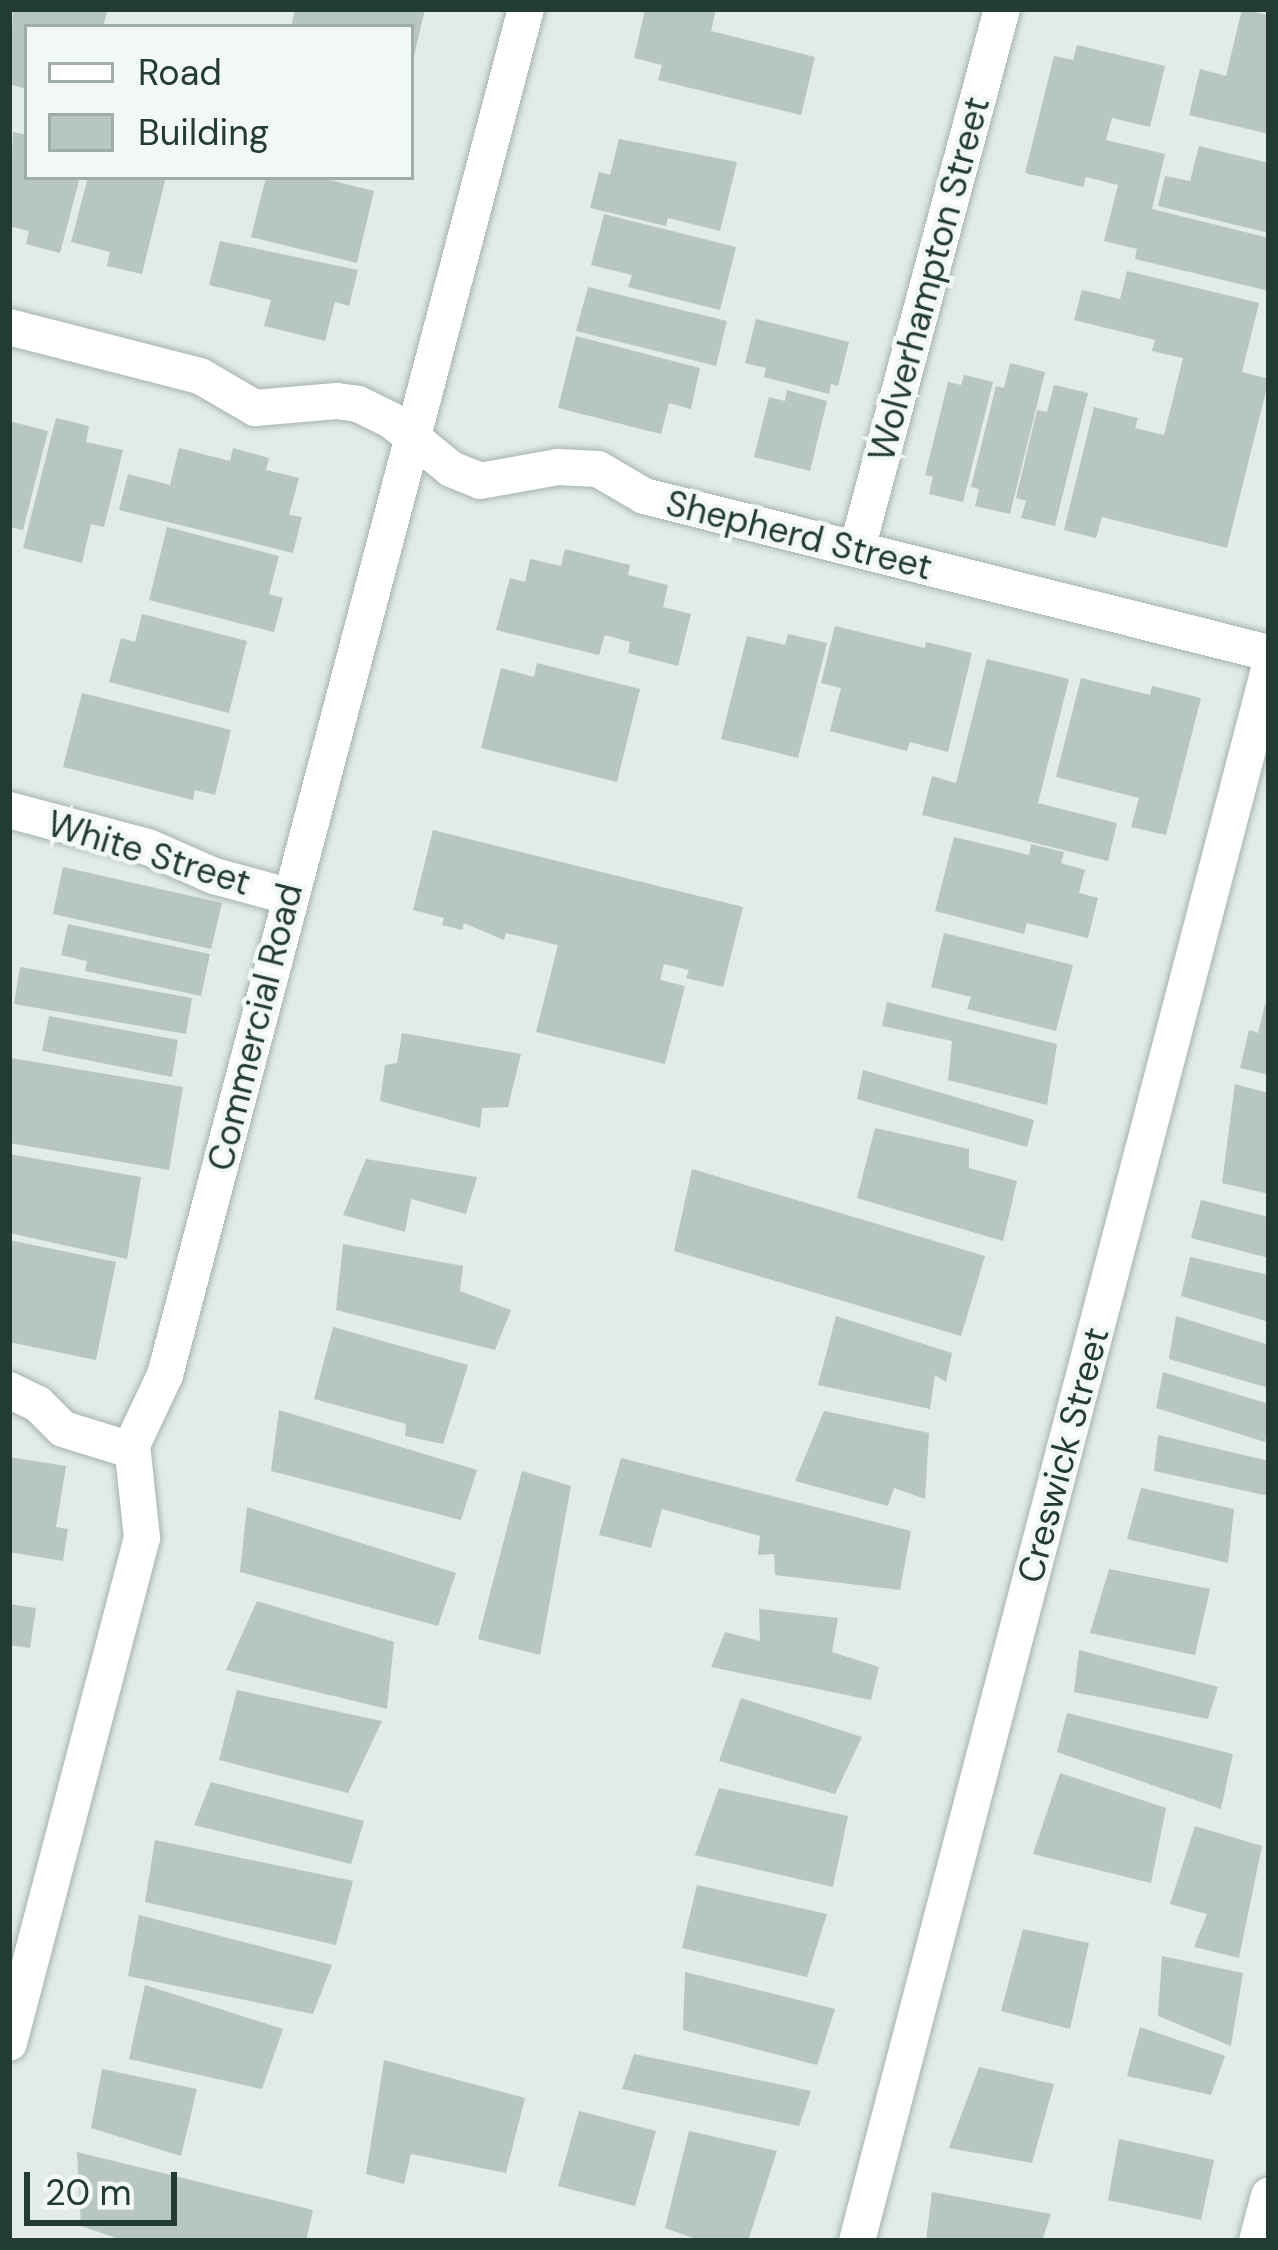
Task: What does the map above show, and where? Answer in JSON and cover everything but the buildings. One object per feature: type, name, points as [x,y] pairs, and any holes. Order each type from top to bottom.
[{"type":"street","name":"Commercial Road","points":[[131,1450],[165,1375],[526,9]]},
{"type":"street","name":"Wolverhampton Street","points":[[857,549],[1002,9]]},
{"type":"street","name":"Shepherd Street","points":[[9,327],[200,376],[255,408],[358,404],[411,436],[451,469],[480,481],[586,466],[616,476],[644,496],[1269,653]]},
{"type":"street","name":"Creswick Street","points":[[857,2241],[1269,669]]},
{"type":"street","name":"White Street","points":[[9,811],[148,847],[214,875],[289,896]]},
{"type":"street","points":[[9,1390],[29,1398],[63,1429],[131,1450],[142,1538],[9,2043]]},
{"type":"street","points":[[1257,2241],[1269,2196]]}]
